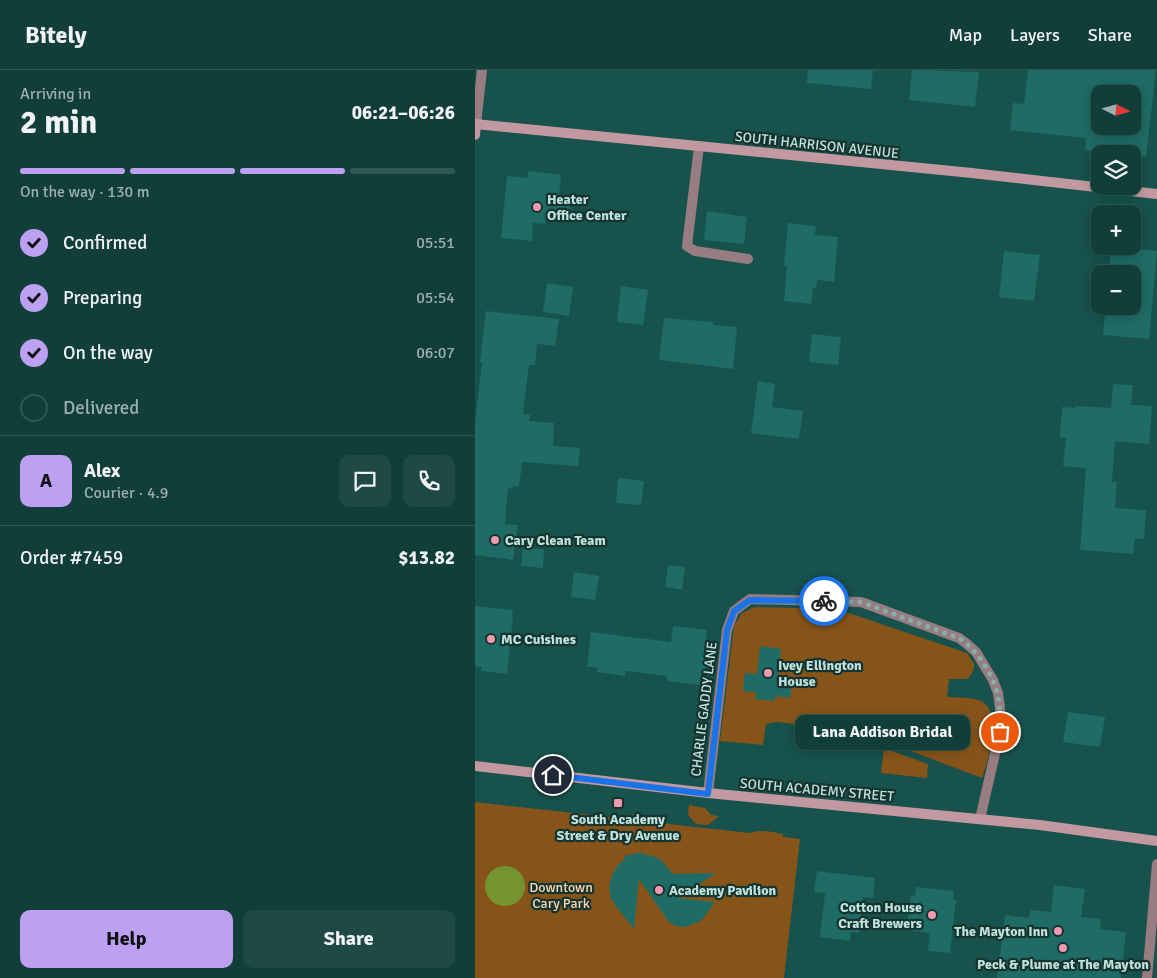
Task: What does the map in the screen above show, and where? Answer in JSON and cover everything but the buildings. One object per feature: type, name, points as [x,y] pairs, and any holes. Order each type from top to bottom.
[{"type":"main road","name":"SOUTH HARRISON AVENUE","points":[[475,128],[699,146],[1157,194]]},
{"type":"main road","name":"SOUTH ACADEMY STREET","points":[[475,766],[708,794],[1040,825],[1157,841]]},
{"type":"street","points":[[475,128],[483,70]]},
{"type":"street","points":[[699,146],[687,246],[695,251],[748,259]]},
{"type":"street","name":"CHARLIE GADDY LANE","points":[[708,794],[727,630],[734,611],[750,600],[861,602],[959,638],[976,652],[993,680],[998,693],[1000,732],[980,819]]},
{"type":"street","points":[[1147,978],[1157,864]]},
{"type":"green space","points":[[755,607],[837,609],[967,653],[974,664],[974,669],[968,679],[949,679],[947,697],[978,700],[986,705],[991,713],[993,723],[992,735],[988,759],[982,778],[860,732],[777,722],[766,724],[763,745],[720,741],[734,626],[742,613]]},
{"type":"green space","points":[[884,748],[928,764],[927,778],[881,773]]},
{"type":"green space","name":"Downtown Cary Park","points":[[475,802],[619,818],[628,815],[639,815],[659,823],[750,833],[767,831],[783,834],[783,837],[800,839],[784,978],[475,978]]},
{"type":"green space","points":[[689,805],[705,808],[711,815],[719,816],[708,825],[696,824],[688,815]]},
{"type":"shaded area","points":[[509,866],[516,869],[522,875],[525,886],[524,894],[516,903],[509,906],[501,906],[494,903],[486,894],[485,882],[488,875],[497,867]]},
{"type":"way so far","points":[[824,601],[861,602],[959,638],[976,652],[993,680],[998,693],[1000,732]]},
{"type":"place","name":"Heater Office Center","points":[[537,207]]},
{"type":"place","name":"Cary Clean Team","points":[[495,540]]},
{"type":"place","name":"MC Cuisines","points":[[491,639]]},
{"type":"place","name":"Ivey Ellington House","points":[[768,673]]},
{"type":"place","name":"Lana Addison Bridal","points":[[1000,732]]},
{"type":"place","name":"South Academy Street & Dry Avenue","points":[[618,803]]},
{"type":"place","name":"Academy Pavilion","points":[[659,890]]},
{"type":"place","name":"Cotton House Craft Brewers","points":[[932,915]]},
{"type":"place","name":"The Mayton Inn","points":[[1058,931]]},
{"type":"place","name":"Peck & Plume at The Mayton","points":[[1063,948]]},
{"type":"route","points":[[553,775],[708,794],[727,630],[734,611],[750,600],[824,601]]}]
